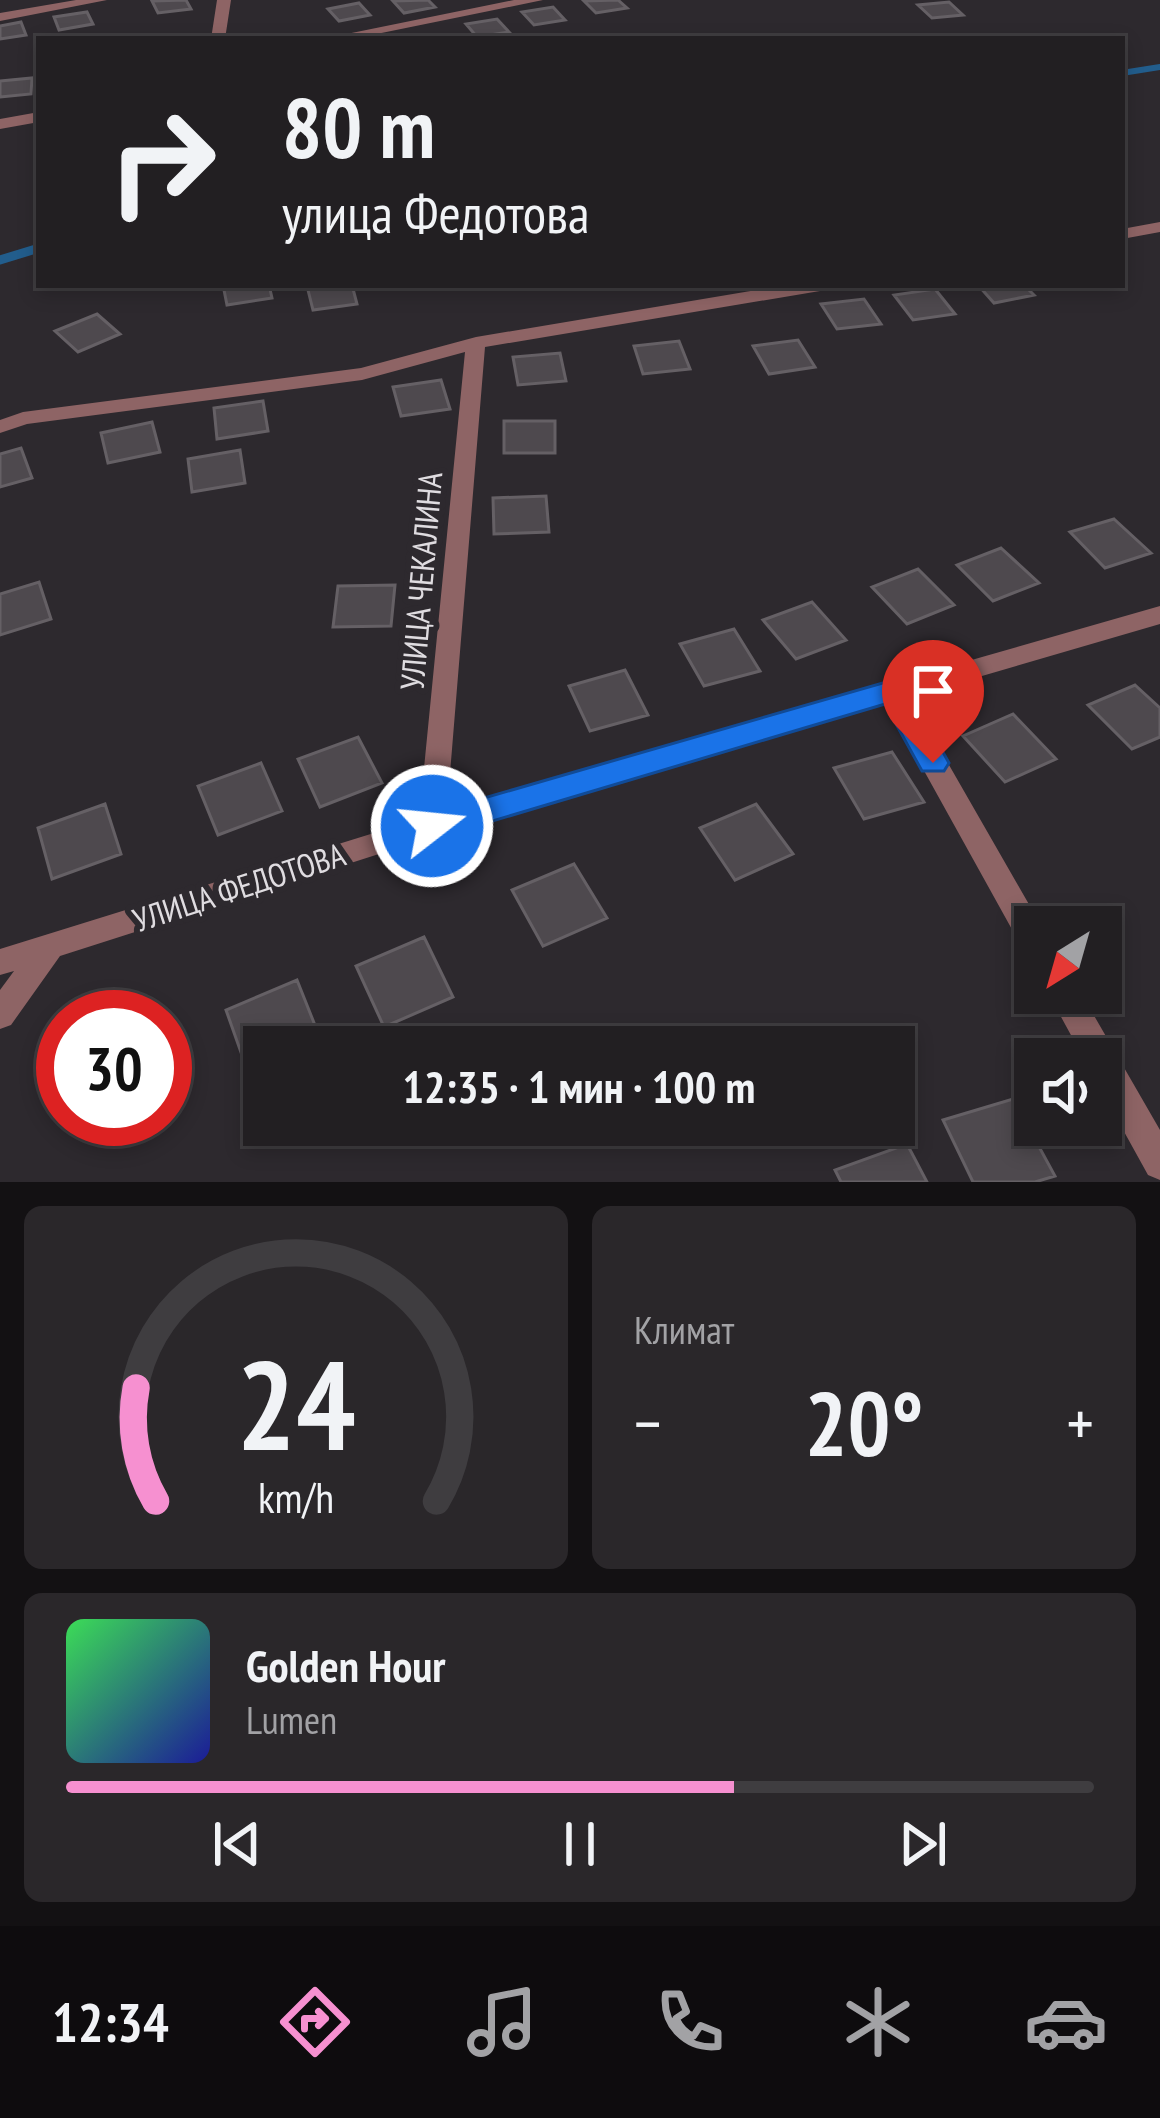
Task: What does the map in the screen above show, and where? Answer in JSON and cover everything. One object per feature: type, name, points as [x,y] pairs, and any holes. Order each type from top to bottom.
[{"type":"street","points":[[0,17],[100,0]]},
{"type":"street","points":[[218,36],[224,0]]},
{"type":"street","points":[[345,36],[536,0]]},
{"type":"street","points":[[0,124],[36,118]]},
{"type":"street","points":[[1125,233],[1160,227]]},
{"type":"street","points":[[0,427],[23,418],[362,374],[476,343],[802,288]]},
{"type":"street","name":"УЛИЦА ЧЕКАЛИНА","points":[[432,826],[476,343]]},
{"type":"street","name":"УЛИЦА ФЕДОТОВА","points":[[0,962],[432,826],[1160,616]]},
{"type":"street","points":[[893,691],[1015,906]]},
{"type":"street","points":[[0,1015],[49,947]]},
{"type":"street","points":[[1076,1014],[1160,1163]]},
{"type":"building","points":[[186,0],[191,9],[158,13],[152,1]]},
{"type":"building","points":[[428,0],[435,7],[404,13],[393,1]]},
{"type":"building","points":[[618,0],[627,8],[596,13],[584,1]]},
{"type":"building","points":[[949,2],[963,15],[932,18],[918,5]]},
{"type":"building","points":[[359,3],[370,15],[339,21],[328,9]]},
{"type":"building","points":[[553,7],[565,20],[534,25],[522,12]]},
{"type":"building","points":[[87,12],[93,24],[59,30],[54,17]]},
{"type":"building","points":[[497,19],[509,32],[476,36],[466,24]]},
{"type":"building","points":[[21,22],[26,35],[0,39],[0,26]]},
{"type":"building","points":[[32,78],[31,94],[0,97],[0,81]]},
{"type":"building","points":[[224,288],[270,288],[272,298],[227,305]]},
{"type":"building","points":[[308,288],[353,288],[357,304],[313,310]]},
{"type":"building","points":[[981,288],[1027,288],[1034,295],[994,303]]},
{"type":"building","points":[[935,289],[955,314],[913,320],[894,295]]},
{"type":"building","points":[[864,299],[881,324],[837,329],[821,304]]},
{"type":"building","points":[[97,314],[120,334],[78,352],[55,331]]},
{"type":"building","points":[[798,340],[815,367],[769,374],[753,346]]},
{"type":"building","points":[[679,341],[690,369],[643,374],[634,346]]},
{"type":"building","points":[[560,353],[566,381],[518,385],[513,357]]},
{"type":"building","points":[[441,380],[450,409],[401,416],[393,387]]},
{"type":"building","points":[[263,401],[268,431],[217,439],[214,408]]},
{"type":"building","points":[[504,421],[555,421],[555,453],[504,453]]},
{"type":"building","points":[[152,422],[160,452],[108,463],[101,433]]},
{"type":"building","points":[[21,448],[32,478],[0,487],[0,454]]},
{"type":"building","points":[[240,450],[245,483],[192,492],[188,459]]},
{"type":"building","points":[[546,496],[549,532],[494,534],[493,498]]},
{"type":"building","points":[[1114,519],[1151,553],[1105,568],[1070,532]]},
{"type":"building","points":[[1001,548],[1039,583],[993,601],[957,565]]},
{"type":"building","points":[[918,569],[954,605],[907,624],[872,587]]},
{"type":"building","points":[[39,582],[51,619],[0,635],[0,594]]},
{"type":"building","points":[[395,585],[391,626],[333,627],[338,586]]},
{"type":"building","points":[[812,602],[846,640],[796,659],[763,620]]},
{"type":"building","points":[[734,629],[760,671],[704,686],[680,644]]},
{"type":"building","points":[[625,670],[648,715],[590,731],[569,686]]},
{"type":"building","points":[[1135,685],[1160,708],[1160,737],[1132,749],[1088,705]]},
{"type":"building","points":[[1013,714],[1056,759],[1005,782],[963,736]]},
{"type":"building","points":[[358,737],[382,783],[320,807],[298,759]]},
{"type":"building","points":[[892,752],[924,802],[864,819],[834,768]]},
{"type":"building","points":[[261,763],[282,811],[218,835],[198,786]]},
{"type":"building","points":[[105,804],[121,854],[52,879],[38,828]]},
{"type":"building","points":[[756,804],[793,854],[735,880],[700,828]]},
{"type":"building","points":[[574,864],[607,918],[543,946],[512,890]]},
{"type":"building","points":[[424,937],[453,997],[384,1026],[356,966]]},
{"type":"building","points":[[297,980],[315,1026],[243,1026],[243,1058],[226,1010]]},
{"type":"building","points":[[1013,1099],[1014,1146],[1039,1146],[1055,1176],[1035,1182],[973,1182],[943,1120]]},
{"type":"building","points":[[908,1146],[927,1182],[841,1182],[835,1170]]},
{"type":"waterway","points":[[1125,73],[1160,67]]},
{"type":"waterway","points":[[0,260],[36,249]]},
{"type":"route","points":[[432,826],[893,691],[933,763]]}]
